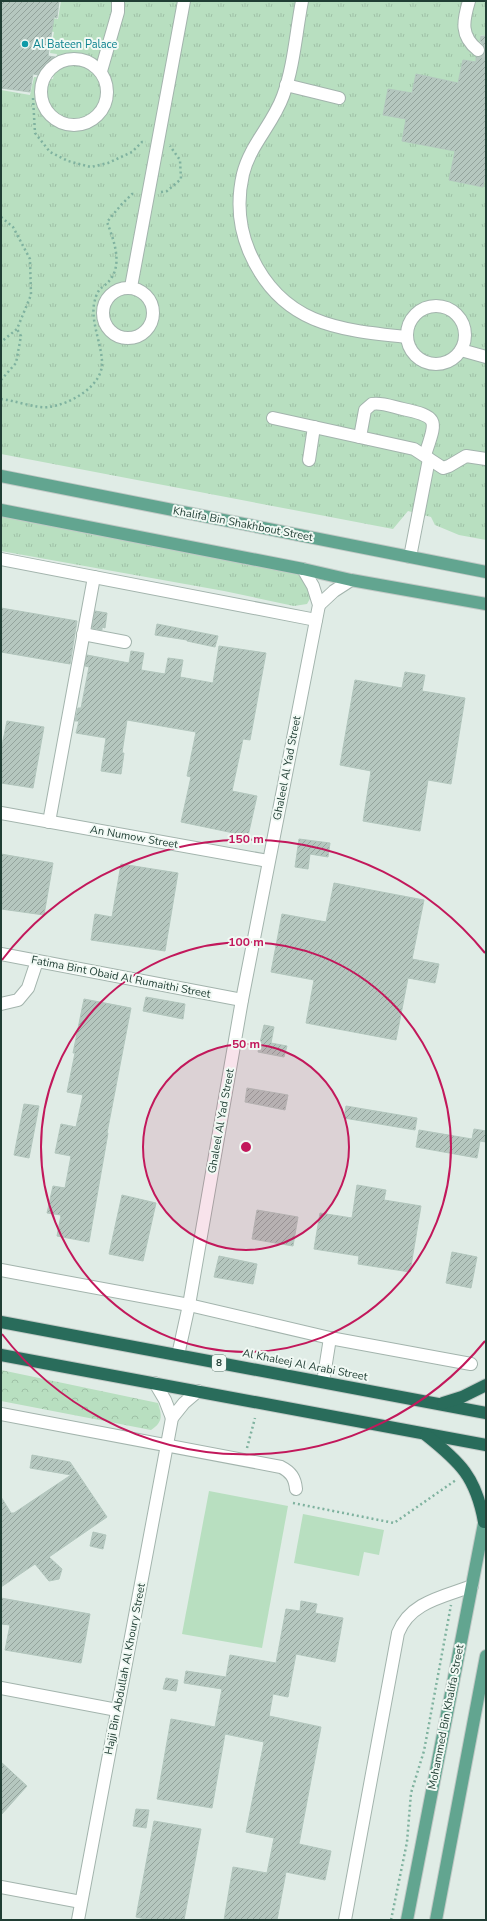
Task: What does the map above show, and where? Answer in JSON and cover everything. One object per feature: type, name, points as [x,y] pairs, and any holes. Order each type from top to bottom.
[{"type":"highway","name":"Al Khaleej Al Arabi Street","points":[[1,1322],[486,1413]]},
{"type":"highway","points":[[1,1355],[486,1445]]},
{"type":"highway","points":[[438,1404],[462,1397],[486,1385]]},
{"type":"highway","points":[[425,1434],[447,1451],[466,1472],[478,1496],[485,1518]]},
{"type":"main road","name":"Khalifa Bin Shakhbout Street","points":[[1,476],[486,572]]},
{"type":"main road","points":[[1,510],[303,569],[352,580],[486,604]]},
{"type":"main road","name":"Mohammed Bin Khalifa Street","points":[[407,1920],[485,1518]]},
{"type":"main road","points":[[436,1920],[486,1656]]},
{"type":"street","points":[[101,71],[85,60],[66,59],[49,69],[40,86],[42,105],[54,120],[72,126],[91,122],[104,108],[108,89],[101,71],[118,12],[118,1]]},
{"type":"street","points":[[131,287],[184,1]]},
{"type":"street","points":[[302,1],[286,85],[278,107],[254,145],[243,173],[239,203],[240,218],[248,247],[254,261],[271,287],[292,308],[309,317],[345,330],[407,337]]},
{"type":"street","points":[[469,1],[464,18],[464,33],[467,40],[478,50]]},
{"type":"street","points":[[286,85],[339,98]]},
{"type":"street","points":[[131,287],[148,297],[154,316],[149,329],[144,334],[124,339],[107,329],[102,319],[102,310],[112,292],[120,288],[131,287]]},
{"type":"street","points":[[432,306],[446,307],[458,316],[462,322],[465,336],[461,350],[450,360],[436,364],[422,360],[411,351],[407,337],[409,323],[418,311],[432,306]]},
{"type":"street","points":[[461,350],[486,357]]},
{"type":"street","points":[[360,437],[365,410],[372,404],[425,413],[431,420],[433,429],[410,557]]},
{"type":"street","points":[[273,418],[414,449],[443,468],[466,456],[486,459]]},
{"type":"street","points":[[308,460],[314,427]]},
{"type":"street","points":[[1,560],[316,620]]},
{"type":"street","name":"Ghaleel Al Yad Street","points":[[178,1355],[189,1305],[242,1000],[268,861],[319,605],[313,586],[303,569]]},
{"type":"street","points":[[49,822],[94,577]]},
{"type":"street","points":[[319,605],[334,592],[352,580]]},
{"type":"street","points":[[83,634],[125,642]]},
{"type":"street","name":"An Numow Street","points":[[1,813],[268,861]]},
{"type":"street","name":"Fatima Bint Obaid Al Rumaithi Street","points":[[1,954],[242,1000]]},
{"type":"street","points":[[1,1004],[18,1000],[28,988],[37,961]]},
{"type":"street","points":[[1,1270],[189,1305],[330,1338],[471,1364]]},
{"type":"street","points":[[323,1382],[330,1338]]},
{"type":"street","points":[[154,1383],[165,1400],[172,1418]]},
{"type":"street","name":"Hajji Bin Abdullah Al Khoury Street","points":[[78,1920],[172,1418],[184,1403],[198,1391]]},
{"type":"street","points":[[1,1414],[281,1467],[294,1478],[296,1489]]},
{"type":"street","points":[[345,1920],[398,1633],[404,1619],[415,1608],[472,1586]]},
{"type":"street","points":[[1,1688],[117,1710]]},
{"type":"street","points":[[1,1887],[81,1902]]},
{"type":"path","points":[[1,399],[48,407],[73,400],[97,381],[103,363],[94,306],[98,290],[112,278],[117,265],[114,240],[107,222],[120,205],[132,194],[148,194],[167,191],[181,179],[180,160],[172,147],[158,140],[142,142],[132,152],[108,164],[91,167],[68,161],[50,152],[35,133],[33,98]]},
{"type":"path","points":[[1,217],[13,227],[30,259],[31,295],[17,329],[1,342]]},
{"type":"path","points":[[1,380],[16,362],[21,336],[17,329]]},
{"type":"path","points":[[244,1460],[255,1418]]},
{"type":"path","points":[[293,1503],[394,1523],[460,1478]]},
{"type":"path","points":[[391,1920],[407,1842],[411,1793],[424,1751],[454,1593]]},
{"type":"green space","points":[[61,1],[486,1],[486,36],[481,35],[476,62],[463,60],[458,83],[416,74],[412,93],[388,89],[383,115],[406,119],[455,151],[449,180],[483,187],[486,172],[486,540],[459,535],[435,525],[431,517],[408,511],[393,529],[1,454],[1,90],[30,95],[34,77],[53,79],[57,54],[50,53],[54,32],[43,30],[45,17],[58,19]]},
{"type":"green space","points":[[1,516],[307,576],[315,590],[307,604],[294,606],[224,591],[1,551]]},
{"type":"green space","points":[[1,1370],[158,1403],[161,1415],[160,1421],[151,1430],[1,1401]]},
{"type":"green space","points":[[209,1491],[288,1506],[262,1648],[182,1634]]},
{"type":"green space","points":[[303,1514],[384,1530],[379,1555],[364,1552],[359,1576],[294,1563]]},
{"type":"building","name":"Al Bateen Palace","points":[[1,1],[59,1],[57,18],[54,17],[48,56],[55,57],[51,77],[33,74],[30,92],[1,88]]},
{"type":"building","points":[[481,36],[486,36],[486,172],[483,187],[449,180],[455,151],[402,141],[406,119],[383,115],[388,89],[412,93],[416,74],[458,83],[463,60],[476,62],[476,57],[481,57],[485,52],[485,47],[480,41]]},
{"type":"building","points":[[1,608],[77,621],[70,664],[1,652]]},
{"type":"building","points":[[95,611],[107,613],[105,628],[102,627],[102,630],[92,628]]},
{"type":"building","points":[[157,624],[218,636],[215,647],[187,640],[155,635]]},
{"type":"building","points":[[219,646],[266,653],[250,740],[243,739],[232,791],[257,796],[248,836],[181,822],[191,777],[187,776],[196,732],[127,720],[122,753],[124,753],[121,774],[101,771],[106,738],[76,733],[79,721],[75,721],[78,708],[81,708],[89,667],[85,666],[87,655],[129,663],[131,651],[144,653],[141,670],[165,674],[168,658],[183,660],[180,677],[213,683]]},
{"type":"building","points":[[405,672],[425,675],[422,691],[465,698],[451,784],[428,780],[420,831],[363,821],[371,771],[340,765],[355,680],[402,688]]},
{"type":"building","points":[[7,721],[44,727],[33,788],[1,783],[1,750]]},
{"type":"building","points":[[299,839],[330,843],[328,857],[310,854],[308,869],[295,867]]},
{"type":"building","points":[[1,854],[53,863],[44,915],[1,909]]},
{"type":"building","points":[[121,864],[178,873],[165,951],[91,940],[95,914],[112,917]]},
{"type":"building","points":[[334,883],[424,900],[412,959],[439,964],[435,983],[408,978],[396,1040],[306,1023],[314,980],[271,972],[282,914],[326,922]]},
{"type":"building","points":[[146,997],[185,1004],[183,1019],[143,1011]]},
{"type":"building","points":[[84,999],[131,1008],[107,1133],[89,1242],[57,1236],[61,1215],[47,1213],[53,1186],[65,1188],[71,1156],[55,1153],[61,1124],[76,1127],[83,1095],[67,1092]]},
{"type":"building","points":[[264,1025],[274,1027],[271,1043],[287,1046],[284,1057],[258,1052]]},
{"type":"building","points":[[247,1088],[288,1095],[285,1110],[245,1102]]},
{"type":"building","points":[[24,1104],[39,1106],[29,1158],[14,1155]]},
{"type":"building","points":[[346,1106],[417,1118],[415,1130],[344,1118]]},
{"type":"building","points":[[474,1129],[486,1131],[486,1142],[480,1141],[477,1158],[416,1147],[419,1130],[472,1139]]},
{"type":"building","points":[[357,1185],[386,1190],[384,1200],[421,1206],[410,1272],[358,1264],[359,1256],[314,1249],[320,1213],[352,1218]]},
{"type":"building","points":[[122,1195],[156,1203],[143,1261],[109,1254]]},
{"type":"building","points":[[257,1210],[298,1217],[293,1246],[252,1239]]},
{"type":"building","points":[[452,1252],[477,1257],[471,1288],[446,1283]]},
{"type":"building","points":[[219,1256],[257,1264],[253,1284],[214,1277]]},
{"type":"building","points":[[32,1455],[70,1462],[107,1517],[49,1557],[62,1569],[59,1579],[49,1581],[35,1564],[1,1587],[1,1497],[11,1513],[14,1513],[71,1475],[30,1468]]},
{"type":"building","points":[[93,1532],[106,1535],[103,1549],[90,1546]]},
{"type":"building","points":[[1,1598],[90,1614],[81,1663],[5,1650],[10,1625],[1,1624]]},
{"type":"building","points":[[301,1601],[317,1604],[315,1613],[343,1618],[335,1662],[296,1654],[288,1697],[273,1694],[269,1716],[321,1727],[299,1844],[331,1851],[325,1880],[286,1872],[277,1920],[224,1920],[233,1867],[267,1873],[274,1838],[246,1832],[264,1742],[225,1734],[212,1808],[157,1799],[171,1719],[215,1727],[222,1689],[184,1683],[186,1671],[226,1677],[230,1655],[276,1663],[286,1609],[300,1611]]},
{"type":"building","points":[[166,1678],[178,1680],[176,1691],[163,1689]]},
{"type":"building","points":[[1,1762],[27,1786],[1,1815]]},
{"type":"building","points":[[136,1809],[149,1810],[146,1828],[133,1826]]},
{"type":"building","points":[[154,1821],[201,1829],[184,1920],[151,1920],[136,1917]]},
{"type":"tunnel","points":[[478,50],[486,54]]},
{"type":"place","name":"Al Bateen Palace","points":[[25,44]]}]
